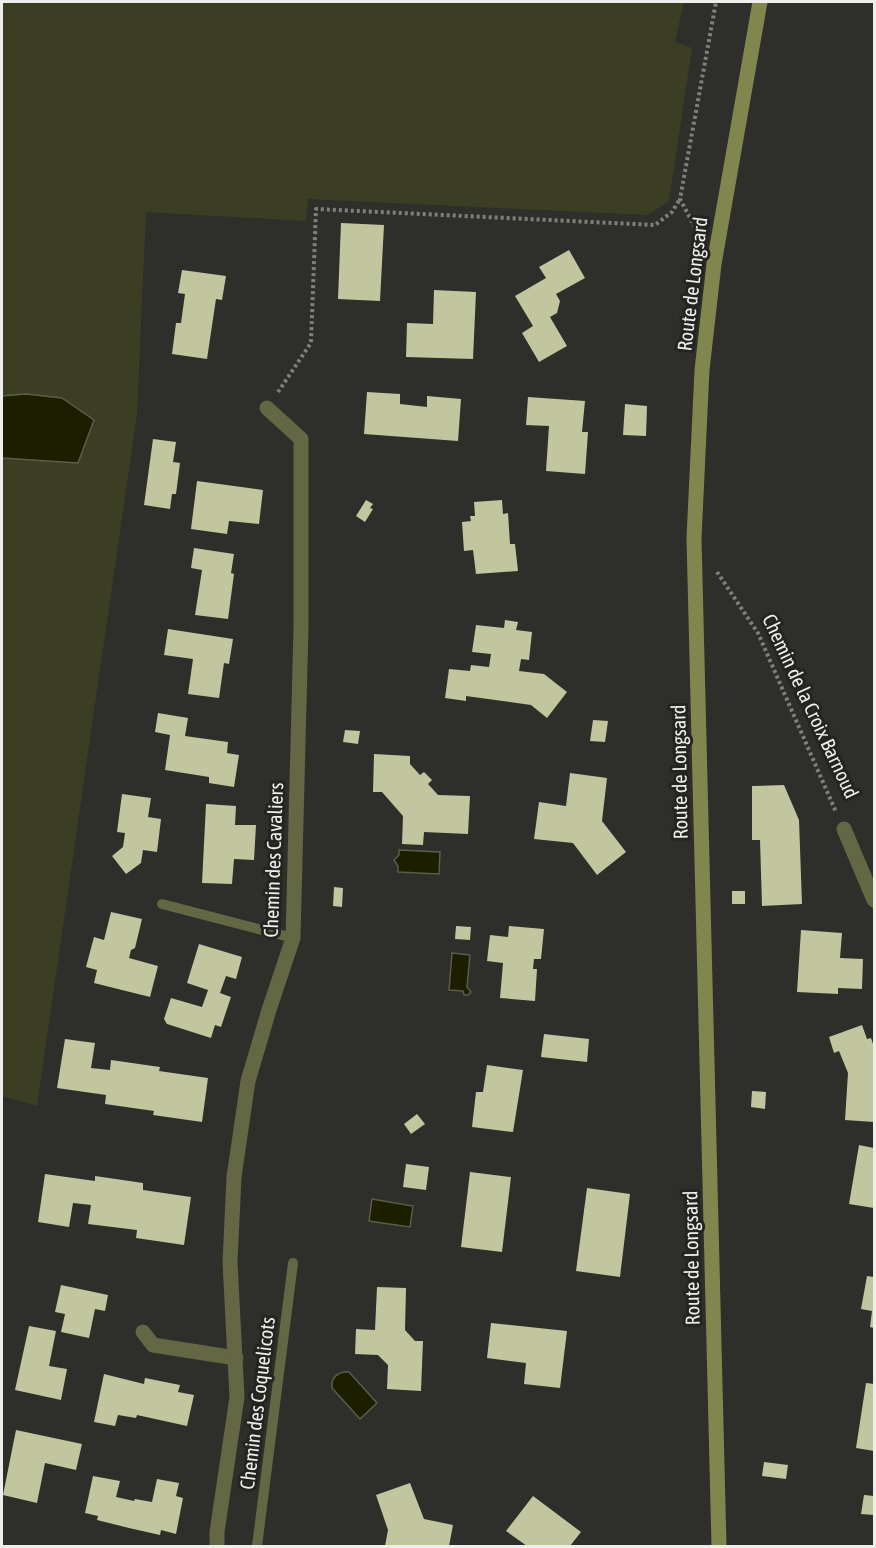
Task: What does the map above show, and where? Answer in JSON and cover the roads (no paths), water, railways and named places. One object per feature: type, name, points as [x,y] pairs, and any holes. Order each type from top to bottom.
[{"type":"main road","name":"Route de Longsard","points":[[719,1546],[694,538],[702,370],[714,264],[760,2]]},
{"type":"street","name":"Chemin des Cavaliers","points":[[217,1546],[217,1532],[237,1397],[230,1262],[234,1177],[248,1081],[269,1010],[294,939],[301,627],[301,439],[267,408]]},
{"type":"street","name":"Chemin de la Croix Barnoud","points":[[844,829],[874,900]]},
{"type":"street","points":[[143,1332],[153,1345],[236,1358]]},
{"type":"lane","points":[[162,904],[294,939]]},
{"type":"lane","name":"Chemin des Coquelicots","points":[[257,1546],[293,1263]]}]
